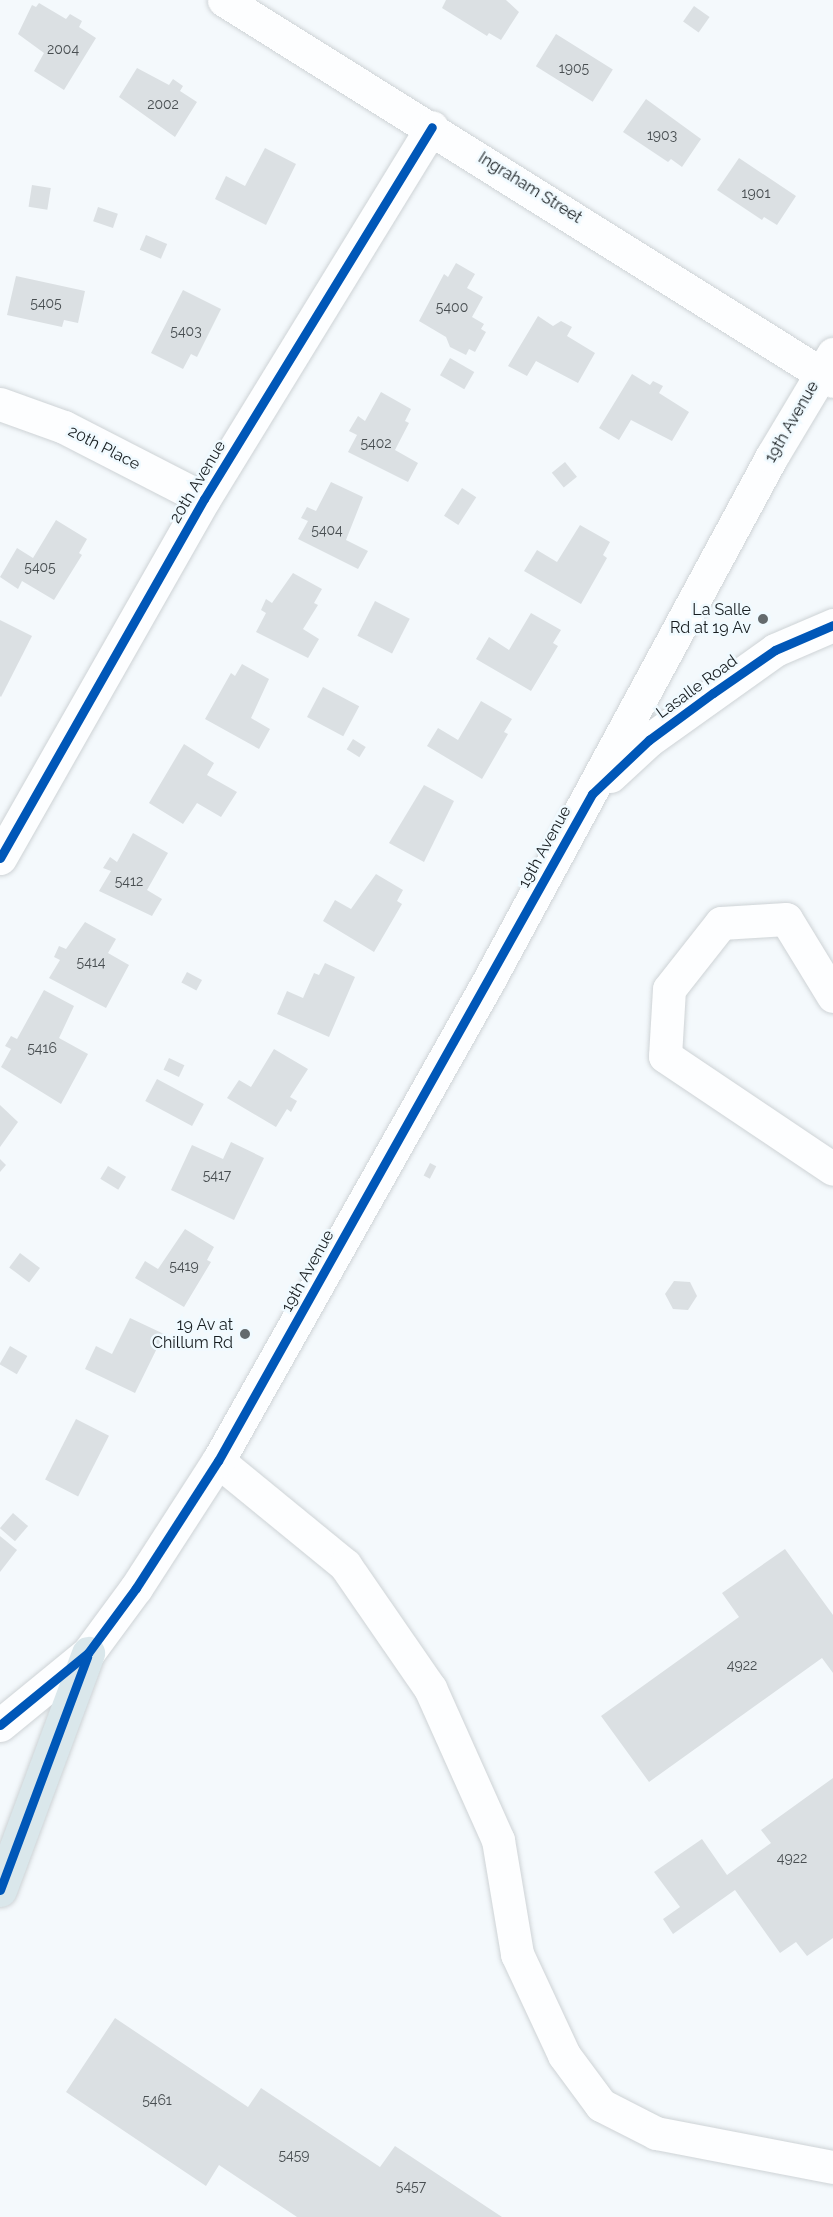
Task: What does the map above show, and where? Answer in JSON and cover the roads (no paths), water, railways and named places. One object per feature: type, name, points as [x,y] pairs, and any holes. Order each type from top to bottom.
[{"type":"main road","points":[[0,1890],[88,1653]]},
{"type":"street","name":"Ingraham Street","points":[[224,0],[829,369]]},
{"type":"street","name":"20th Avenue","points":[[0,858],[204,499],[432,127]]},
{"type":"street","name":"19th Avenue","points":[[0,1725],[88,1653],[136,1588],[218,1461],[591,794],[772,456],[829,369]]},
{"type":"street","name":"20th Place","points":[[0,404],[64,427],[204,499]]},
{"type":"street","name":"Lasalle Road","points":[[591,794],[649,740],[713,693],[775,650],[833,625]]},
{"type":"street","points":[[833,996],[786,919],[721,923],[669,989],[665,1056],[833,1169]]},
{"type":"street","points":[[218,1461],[345,1564],[430,1688],[498,1840],[517,1954],[564,2055],[601,2105],[656,2133],[833,2167]]},
{"type":"place","name":"La Salle Rd at 19 Av","points":[[763,619]]},
{"type":"place","name":"19 Av at Chillum Rd","points":[[245,1334]]}]
